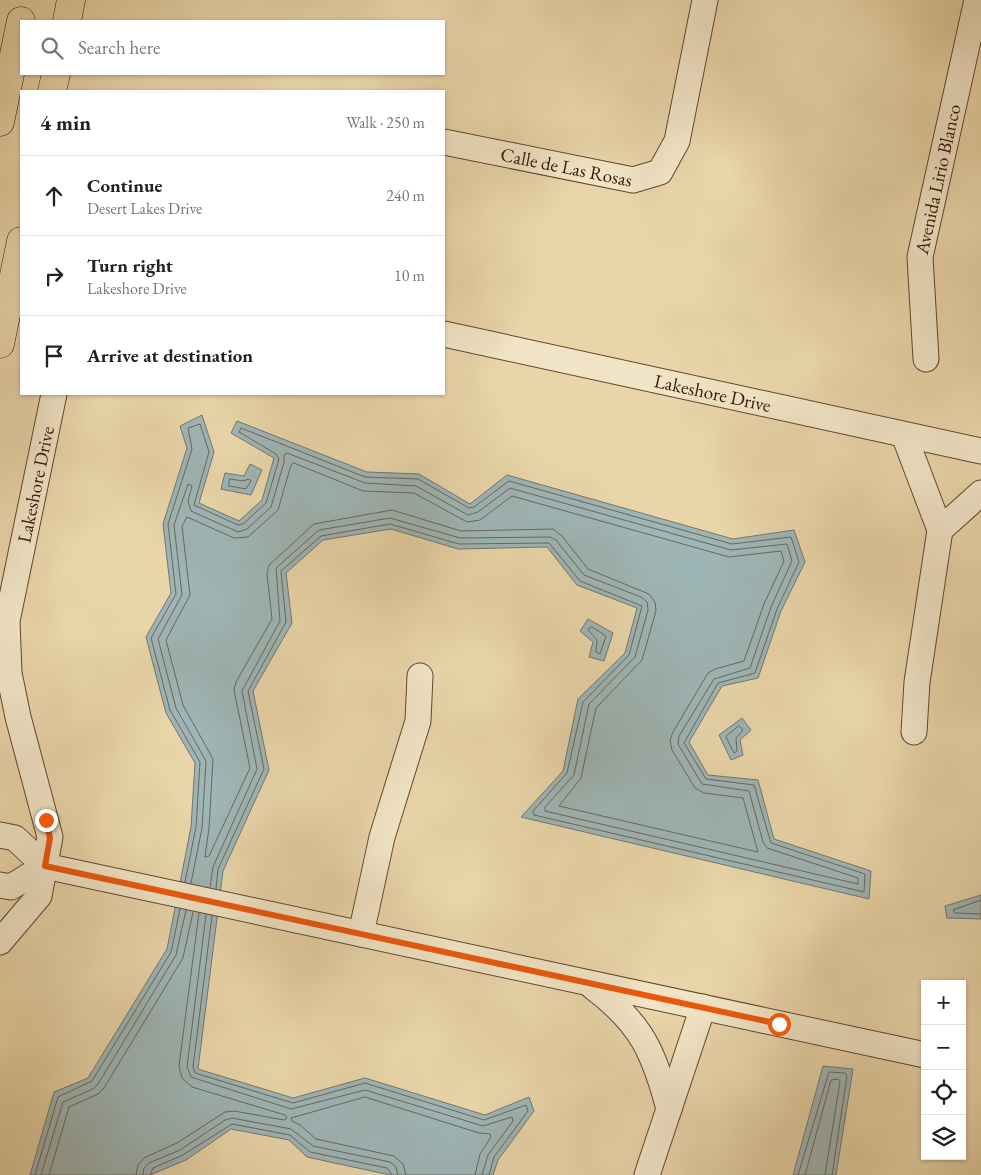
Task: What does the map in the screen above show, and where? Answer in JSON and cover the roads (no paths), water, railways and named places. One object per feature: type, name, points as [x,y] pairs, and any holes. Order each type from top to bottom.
[{"type":"main road","points":[[21,20],[26,0]]},
{"type":"main road","points":[[67,20],[71,0]]},
{"type":"main road","points":[[0,122],[20,26]]},
{"type":"main road","points":[[52,90],[56,75]]},
{"type":"main road","points":[[0,344],[20,246]]},
{"type":"street","name":"Calle de Las Rosas","points":[[445,142],[633,180],[660,172],[677,141],[705,0]]},
{"type":"street","name":"Avenida Lirio Blanco","points":[[926,359],[920,258],[977,0]]},
{"type":"street","name":"Lakeshore Drive","points":[[445,334],[981,451]]},
{"type":"street","name":"Lakeshore Drive","points":[[0,942],[40,896],[50,838],[18,716],[10,673],[8,621],[54,395]]},
{"type":"street","points":[[904,435],[940,530],[917,682],[914,732]]},
{"type":"street","points":[[940,530],[981,493]]},
{"type":"street","points":[[361,934],[382,837],[418,720],[420,676]]},
{"type":"street","points":[[0,835],[15,838],[45,866],[921,1054]]},
{"type":"street","points":[[0,885],[11,887],[45,866]]},
{"type":"street","points":[[587,982],[618,1006],[644,1040],[660,1074],[669,1109]]},
{"type":"street","points":[[647,1175],[703,1007]]},
{"type":"water","points":[[202,415],[214,452],[199,503],[239,521],[262,500],[274,458],[231,433],[237,421],[367,472],[419,474],[470,504],[507,475],[733,539],[794,530],[805,562],[781,611],[758,678],[722,686],[689,742],[708,775],[758,780],[774,839],[871,871],[869,899],[521,817],[563,771],[578,699],[625,653],[637,608],[577,585],[547,547],[458,549],[391,529],[323,540],[286,573],[292,623],[253,691],[269,770],[223,871],[198,1069],[293,1098],[365,1078],[485,1115],[529,1097],[534,1111],[498,1160],[493,1175],[390,1175],[307,1157],[289,1140],[231,1129],[186,1160],[150,1175],[30,1175],[54,1092],[88,1078],[167,949],[191,827],[195,763],[166,713],[146,637],[171,593],[163,524],[187,448],[180,426]]},
{"type":"water","points":[[250,464],[262,470],[251,495],[221,489],[225,473],[244,476]]},
{"type":"water","points":[[588,619],[613,633],[604,661],[589,657],[593,642],[580,631]]},
{"type":"water","points":[[742,718],[751,730],[740,740],[743,755],[731,760],[719,735]]},
{"type":"water","points":[[981,895],[981,919],[947,918],[945,906]]},
{"type":"water","points":[[823,1066],[853,1069],[836,1175],[793,1175]]}]
